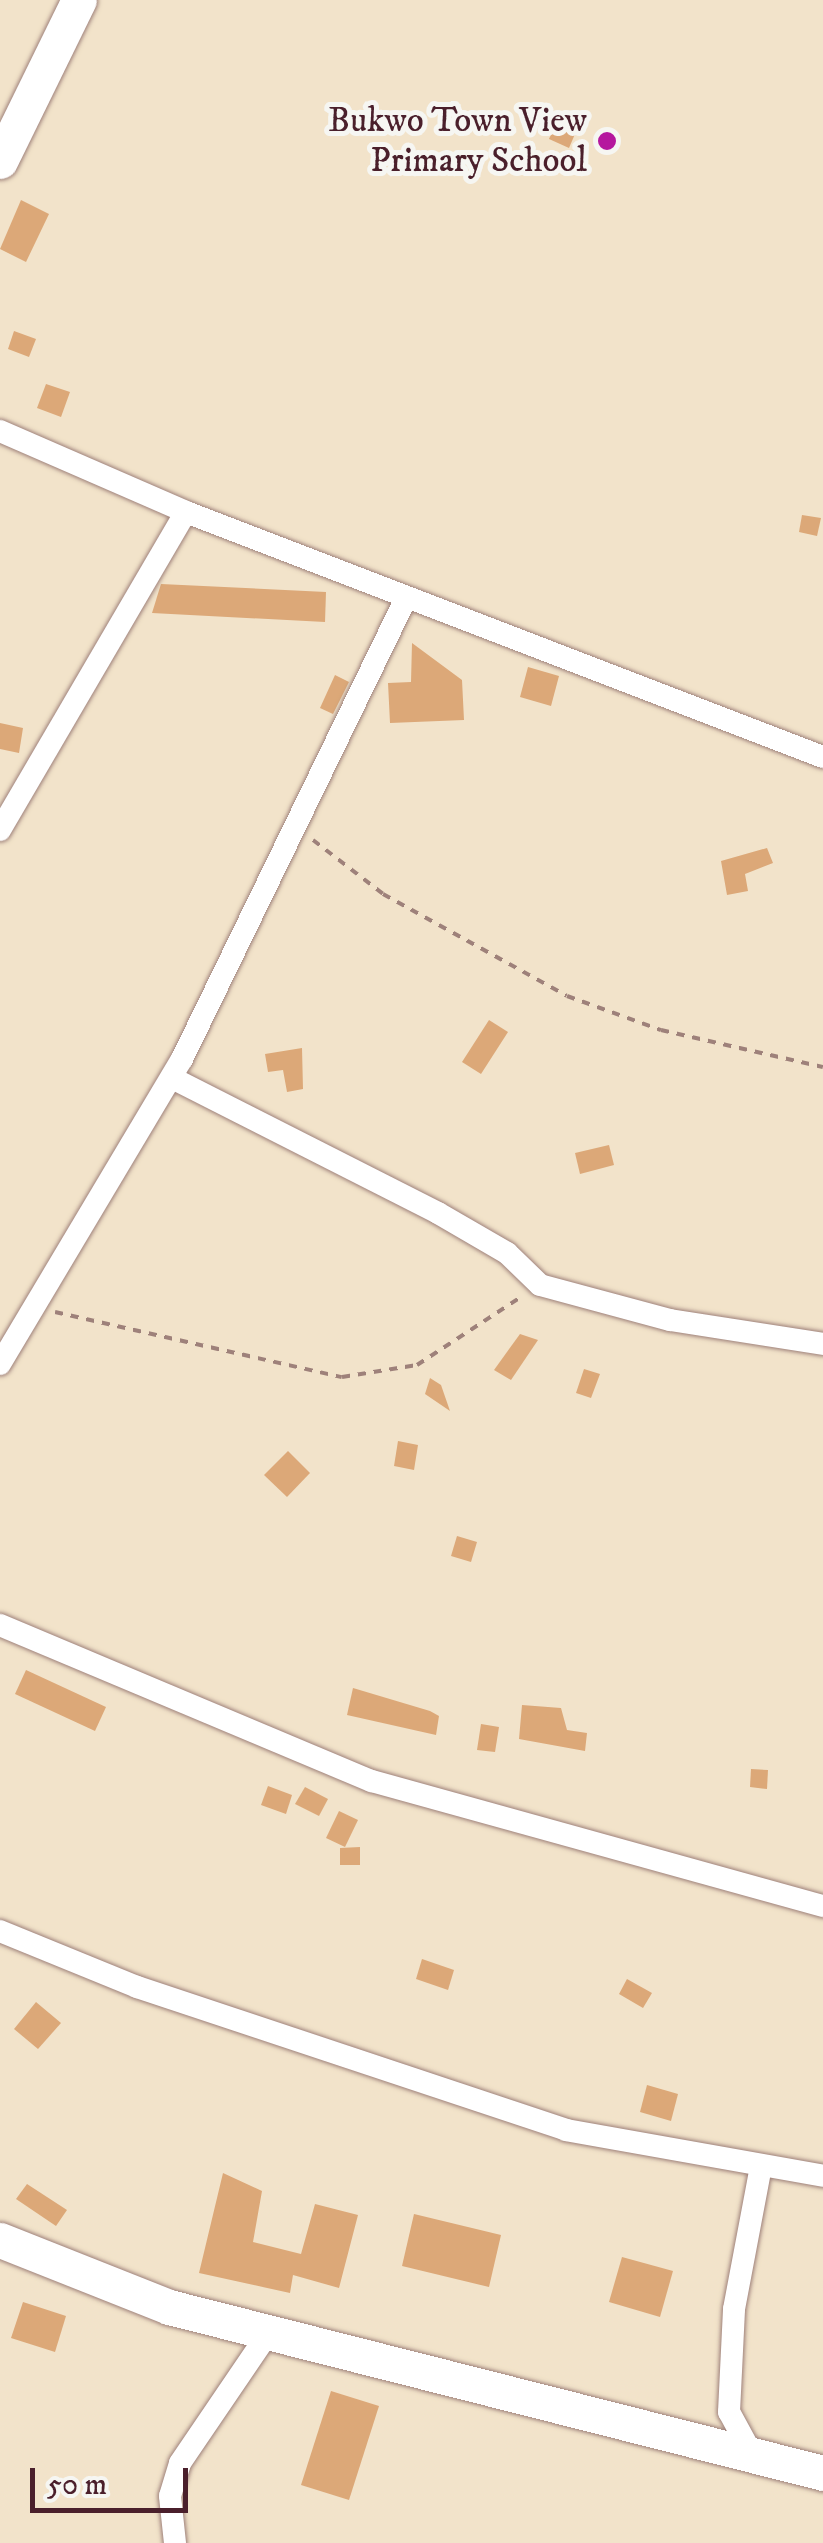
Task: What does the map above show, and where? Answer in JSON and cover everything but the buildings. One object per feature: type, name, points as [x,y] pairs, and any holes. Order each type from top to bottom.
[{"type":"main road","points":[[0,161],[79,0]]},
{"type":"main road","points":[[0,2240],[169,2307],[271,2328],[823,2472]]},
{"type":"street","points":[[0,431],[186,512],[823,757]]},
{"type":"street","points":[[0,830],[186,512]]},
{"type":"street","points":[[0,1364],[172,1078],[300,828],[406,598]]},
{"type":"street","points":[[172,1078],[438,1212],[507,1253],[540,1285],[670,1320],[823,1344]]},
{"type":"street","points":[[0,1625],[372,1781],[823,1906]]},
{"type":"street","points":[[0,1931],[138,1987],[566,2130],[823,2176]]},
{"type":"street","points":[[753,2456],[729,2412],[734,2308],[761,2166]]},
{"type":"street","points":[[176,2543],[170,2496],[180,2464],[271,2328]]},
{"type":"path","points":[[300,828],[383,894],[567,996],[661,1030],[823,1066]]},
{"type":"path","points":[[36,1307],[342,1377],[418,1365],[540,1285]]},
{"type":"place","name":"Bukwo Town View Primary School","points":[[607,141]]}]
